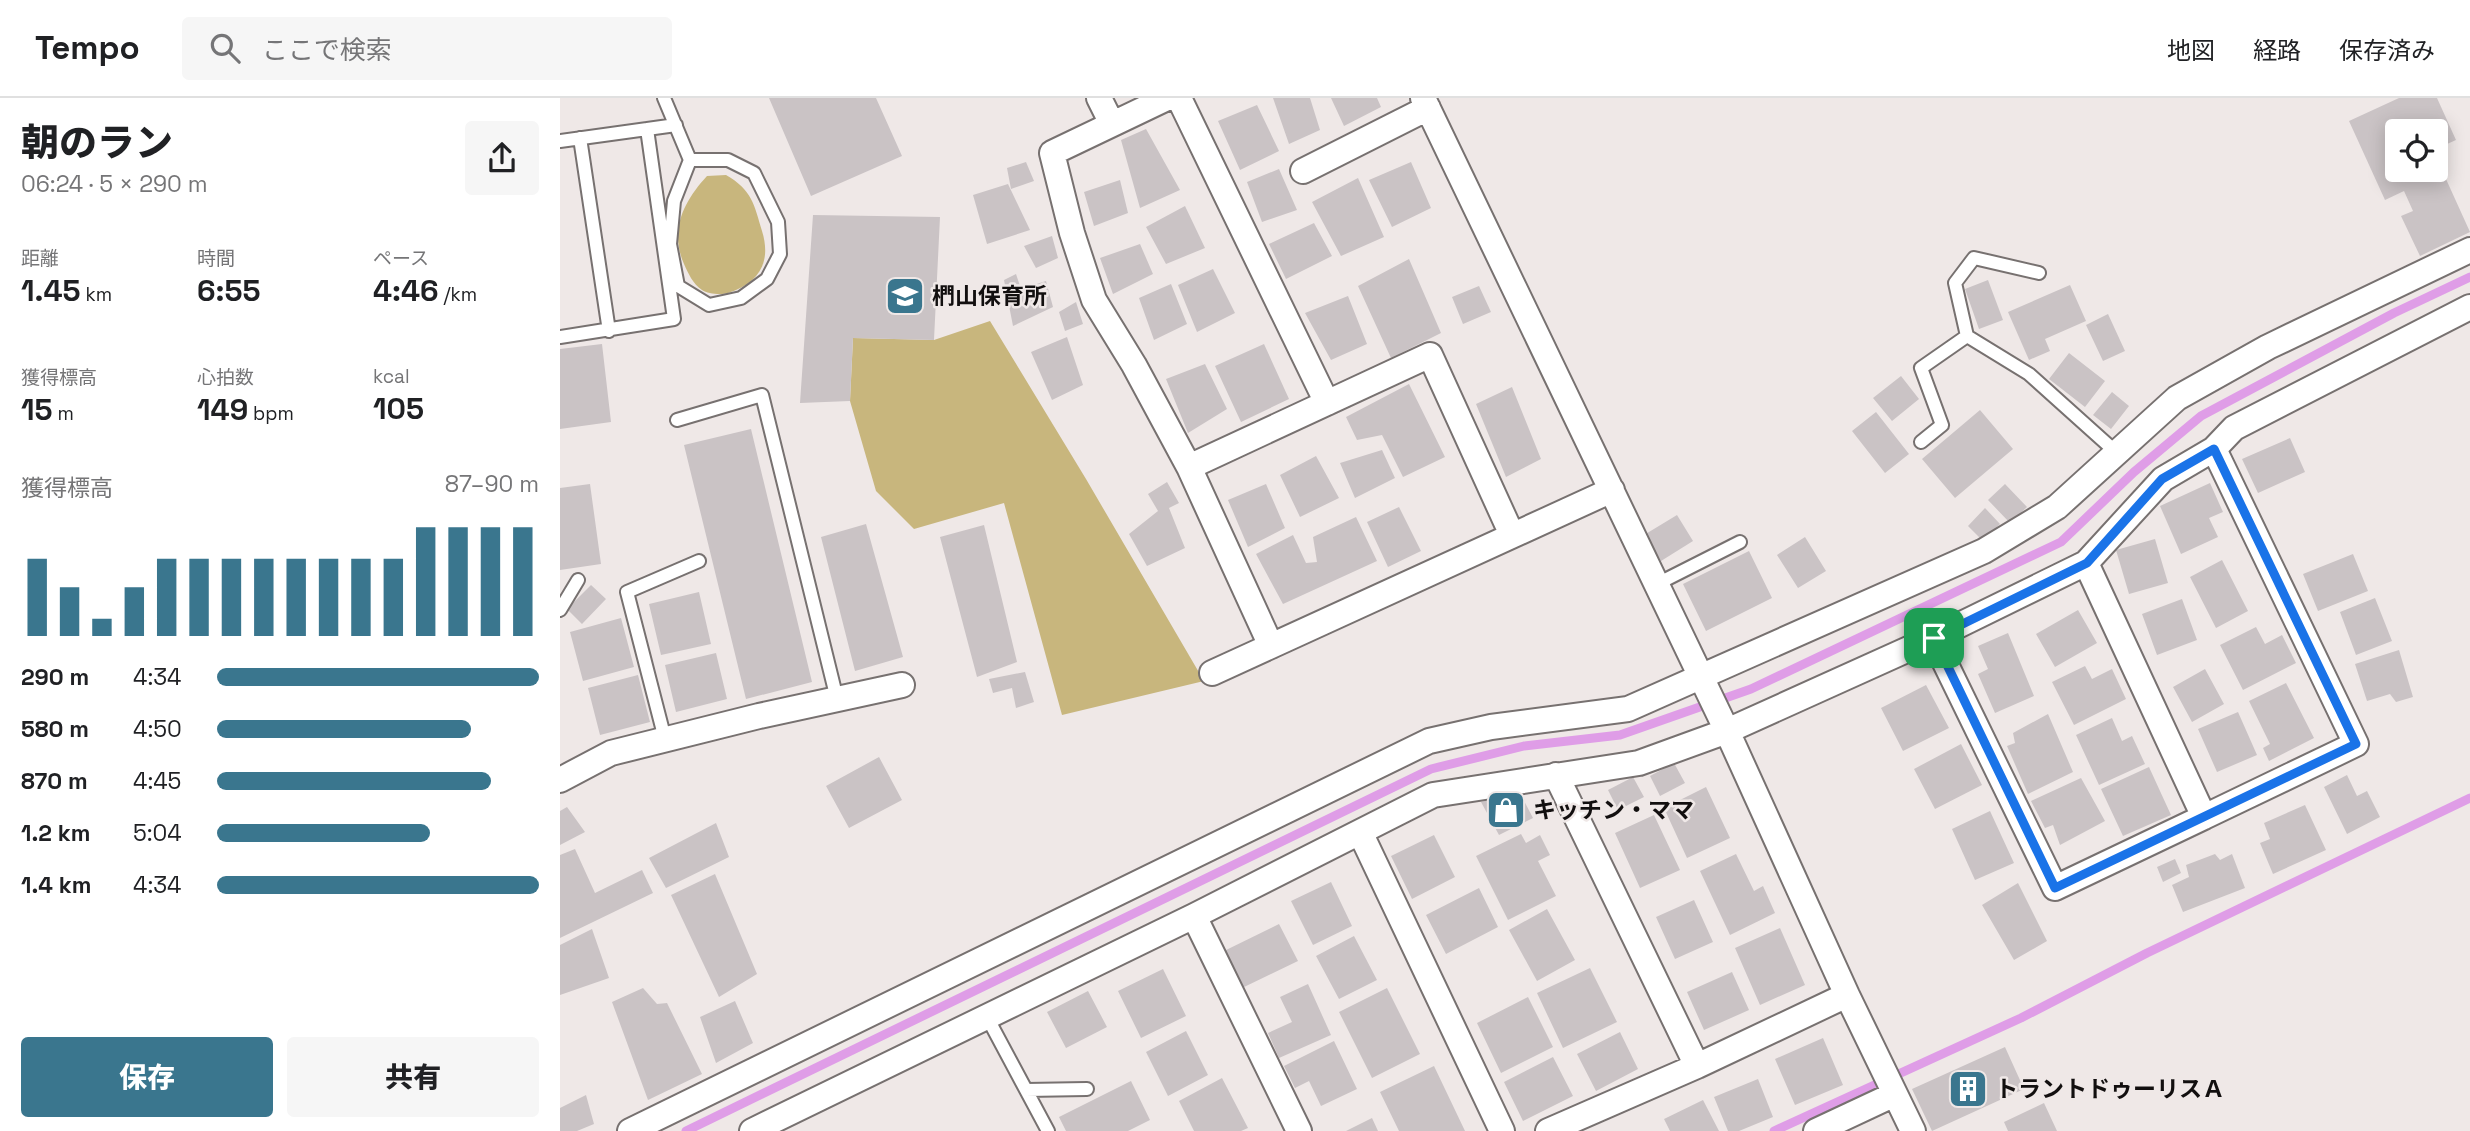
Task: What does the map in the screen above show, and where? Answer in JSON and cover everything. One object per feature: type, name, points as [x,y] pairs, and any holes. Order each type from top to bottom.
[{"type":"street","points":[[1099,98],[1112,124]]},
{"type":"street","points":[[1167,98],[1052,153],[1072,233],[1094,300],[1134,365],[1189,467],[1271,646]]},
{"type":"street","points":[[1179,98],[1327,403]]},
{"type":"street","points":[[1303,171],[1426,103],[1727,731],[1847,995],[1913,1131]]},
{"type":"street","points":[[630,1131],[1429,741],[1491,727],[1628,709],[1984,551],[2057,507],[2177,398],[2268,347],[2470,250]]},
{"type":"street","points":[[752,1131],[1194,916],[1433,795],[1639,763],[1727,731],[1934,638],[2087,563],[2162,479],[2214,449],[2234,428],[2470,307]]},
{"type":"street","points":[[1189,467],[1430,355],[1512,535]]},
{"type":"street","points":[[1934,638],[2055,888],[2356,744],[2214,449]]},
{"type":"street","points":[[1212,673],[1612,490]]},
{"type":"street","points":[[2087,563],[2204,817]]},
{"type":"street","points":[[560,780],[611,753],[902,685]]},
{"type":"street","points":[[1556,775],[1697,1066]]},
{"type":"street","points":[[1360,832],[1502,1131]]},
{"type":"street","points":[[1194,916],[1299,1131]]},
{"type":"street","points":[[1548,1131],[1697,1066],[1847,995]]},
{"type":"street","points":[[1816,1131],[1895,1094]]},
{"type":"lane","points":[[664,98],[691,160],[674,201],[670,244],[678,286],[709,305],[741,298],[767,279],[780,254],[778,222],[754,173],[728,160],[691,160]]},
{"type":"lane","points":[[560,141],[676,125]]},
{"type":"lane","points":[[560,337],[674,319],[647,129]]},
{"type":"lane","points":[[580,138],[609,331]]},
{"type":"lane","points":[[2039,273],[1973,258],[1955,283],[1967,336],[2029,374],[2116,453]]},
{"type":"lane","points":[[1921,442],[1942,425],[1921,368],[1967,336]]},
{"type":"lane","points":[[677,420],[762,395],[837,699]]},
{"type":"lane","points":[[1657,584],[1740,542]]},
{"type":"lane","points":[[665,739],[627,592],[699,561]]},
{"type":"lane","points":[[560,610],[578,580]]},
{"type":"lane","points":[[987,1017],[1048,1131]]},
{"type":"lane","points":[[1026,1090],[1087,1089]]},
{"type":"shaded area","points":[[726,175],[751,198],[765,242],[765,253],[764,262],[755,278],[728,293],[715,294],[702,290],[689,275],[680,251],[679,228],[686,206],[707,176]]},
{"type":"shaded area","points":[[990,321],[1204,681],[1062,715],[1004,503],[914,529],[876,491],[850,401],[853,338],[934,340]]},
{"type":"building","points":[[769,98],[876,98],[902,156],[811,196]]},
{"type":"building","points":[[1273,98],[1310,98],[1320,130],[1289,144]]},
{"type":"building","points":[[1331,98],[1377,98],[1381,107],[1344,126]]},
{"type":"building","points":[[2399,98],[2437,98],[2446,119],[2385,119],[2385,182],[2447,182],[2470,232],[2420,256],[2401,216],[2413,211],[2404,191],[2385,200],[2349,121]]},
{"type":"building","points":[[1257,105],[1279,151],[1240,170],[1218,121]]},
{"type":"building","points":[[2448,122],[2456,140],[2448,144]]},
{"type":"building","points":[[1146,129],[1180,190],[1140,208],[1121,140]]},
{"type":"building","points":[[1026,162],[1034,181],[1011,189],[1007,168]]},
{"type":"building","points":[[1411,162],[1431,208],[1392,227],[1369,180]]},
{"type":"building","points":[[1279,169],[1297,210],[1262,222],[1247,182]]},
{"type":"building","points":[[1358,178],[1384,237],[1341,256],[1312,202]]},
{"type":"building","points":[[1120,180],[1128,213],[1094,226],[1084,192]]},
{"type":"building","points":[[1008,184],[1030,230],[987,244],[973,195]]},
{"type":"building","points":[[1185,206],[1205,248],[1166,264],[1146,227]]},
{"type":"building","points":[[813,215],[940,217],[934,340],[853,338],[850,401],[800,403]]},
{"type":"building","points":[[1314,223],[1332,256],[1286,279],[1269,244]]},
{"type":"building","points":[[1052,236],[1058,258],[1036,268],[1024,246]]},
{"type":"building","points":[[1140,244],[1153,274],[1113,294],[1100,258]]},
{"type":"building","points":[[1409,259],[1441,333],[1391,358],[1358,286]]},
{"type":"building","points":[[1213,269],[1235,313],[1197,332],[1178,285]]},
{"type":"building","points":[[1016,274],[1021,289],[1046,281],[1053,307],[1013,326],[1004,280]]},
{"type":"building","points":[[1988,280],[2003,320],[1979,329],[1965,289]]},
{"type":"building","points":[[1171,284],[1187,324],[1154,340],[1139,298]]},
{"type":"building","points":[[2070,285],[2086,321],[2045,339],[2050,351],[2029,360],[2008,312]]},
{"type":"building","points":[[1479,286],[1491,312],[1463,324],[1452,297]]},
{"type":"building","points":[[1348,296],[1367,344],[1331,360],[1305,313]]},
{"type":"building","points":[[1076,302],[1083,324],[1065,331],[1059,312]]},
{"type":"building","points":[[2108,314],[2125,351],[2103,361],[2086,325]]},
{"type":"building","points":[[1067,337],[1083,385],[1052,400],[1031,352]]},
{"type":"building","points":[[602,344],[611,422],[560,429],[560,349]]},
{"type":"building","points":[[1264,344],[1289,399],[1241,422],[1215,366]]},
{"type":"building","points":[[2069,353],[2105,381],[2085,407],[2049,379]]},
{"type":"building","points":[[1205,364],[1227,409],[1188,433],[1166,379]]},
{"type":"building","points":[[1901,376],[1919,399],[1892,421],[1873,398]]},
{"type":"building","points":[[1409,384],[1445,457],[1403,477],[1382,435],[1357,440],[1346,417]]},
{"type":"building","points":[[1512,387],[1541,459],[1506,477],[1476,404]]},
{"type":"building","points":[[2112,392],[2129,406],[2111,429],[2093,415]]},
{"type":"building","points":[[1980,410],[2013,449],[1955,498],[1922,459]]},
{"type":"building","points":[[1876,412],[1909,454],[1885,473],[1852,431]]},
{"type":"building","points":[[751,429],[812,682],[746,699],[684,445]]},
{"type":"building","points":[[2290,438],[2305,472],[2258,493],[2242,459]]},
{"type":"building","points":[[1382,450],[1395,478],[1355,498],[1340,463]]},
{"type":"building","points":[[1316,456],[1339,498],[1300,517],[1280,475]]},
{"type":"building","points":[[1167,482],[1179,503],[1169,508],[1185,548],[1147,566],[1129,534],[1158,511],[1148,494]]},
{"type":"building","points":[[2210,483],[2223,512],[2209,518],[2218,537],[2181,554],[2160,506]]},
{"type":"building","points":[[590,484],[601,564],[560,570],[560,488]]},
{"type":"building","points":[[1266,484],[1285,528],[1248,547],[1228,500]]},
{"type":"building","points":[[2005,484],[2027,507],[2010,523],[1988,500]]},
{"type":"building","points":[[1399,507],[1421,551],[1388,567],[1367,522]]},
{"type":"building","points":[[1985,508],[2000,524],[1983,541],[1968,526]]},
{"type":"building","points":[[1677,515],[1693,541],[1661,561],[1644,535]]},
{"type":"building","points":[[1356,517],[1377,561],[1283,604],[1256,554],[1293,535],[1306,563],[1317,562],[1313,537]]},
{"type":"building","points":[[866,524],[903,657],[855,671],[821,537]]},
{"type":"building","points":[[984,525],[1017,662],[977,677],[940,537]]},
{"type":"building","points":[[1805,537],[1826,571],[1798,588],[1777,555]]},
{"type":"building","points":[[2155,539],[2168,583],[2129,594],[2116,550]]},
{"type":"building","points":[[1749,551],[1772,598],[1706,631],[1683,584]]},
{"type":"building","points":[[2353,554],[2368,591],[2318,611],[2303,574]]},
{"type":"building","points":[[2222,560],[2248,611],[2216,628],[2190,577]]},
{"type":"building","points":[[591,585],[606,599],[582,624],[567,609]]},
{"type":"building","points":[[699,592],[711,644],[661,655],[649,604]]},
{"type":"building","points":[[2375,598],[2392,641],[2356,655],[2340,612]]},
{"type":"building","points":[[2182,599],[2197,640],[2157,655],[2142,614]]},
{"type":"building","points":[[2078,610],[2097,643],[2055,667],[2036,634]]},
{"type":"building","points":[[621,618],[634,667],[583,681],[570,632]]},
{"type":"building","points":[[2256,627],[2265,644],[2282,635],[2296,663],[2243,690],[2220,645]]},
{"type":"building","points":[[2008,633],[2034,696],[1995,713],[1978,674],[1988,669],[1978,646]]},
{"type":"building","points":[[2399,650],[2413,697],[2396,702],[2390,694],[2367,701],[2355,664]]},
{"type":"building","points":[[716,653],[727,699],[676,712],[665,665]]},
{"type":"building","points":[[2085,666],[2092,679],[2112,669],[2126,699],[2074,725],[2052,682]]},
{"type":"building","points":[[2205,669],[2224,704],[2192,722],[2173,687]]},
{"type":"building","points":[[1025,672],[1034,702],[1016,708],[1012,688],[993,693],[989,679]]},
{"type":"building","points":[[638,675],[650,722],[600,735],[588,688]]},
{"type":"building","points":[[2286,683],[2314,738],[2269,761],[2263,748],[2270,744],[2249,701]]},
{"type":"building","points":[[1926,685],[1949,728],[1903,751],[1881,708]]},
{"type":"building","points":[[2238,712],[2257,755],[2217,772],[2198,729]]},
{"type":"building","points":[[2048,714],[2073,772],[2028,794],[2007,746],[2015,743],[2013,733]]},
{"type":"building","points":[[2112,718],[2122,741],[2132,736],[2145,764],[2099,785],[2076,735]]},
{"type":"building","points":[[1961,744],[1982,785],[1935,809],[1914,769]]},
{"type":"building","points":[[879,757],[902,800],[849,828],[826,786]]},
{"type":"building","points":[[1674,763],[1685,783],[1660,796],[1650,776]]},
{"type":"building","points":[[2149,767],[2171,815],[2123,836],[2101,789]]},
{"type":"building","points":[[2347,775],[2357,796],[2367,791],[2380,817],[2347,834],[2324,787]]},
{"type":"building","points":[[1633,777],[1644,797],[1618,810],[1608,790]]},
{"type":"building","points":[[2081,778],[2105,821],[2060,845],[2053,825],[2045,828],[2031,801]]},
{"type":"building","points":[[1706,787],[1730,838],[1687,858],[1664,808]]},
{"type":"building","points":[[1520,793],[1533,818],[1499,835],[1481,802]]},
{"type":"building","points":[[2305,805],[2326,850],[2273,874],[2260,843],[2270,839],[2264,823]]},
{"type":"building","points":[[567,807],[585,832],[560,845],[560,811]]},
{"type":"building","points":[[1990,811],[2014,863],[1975,880],[1952,829]]},
{"type":"building","points":[[1654,815],[1680,870],[1640,888],[1615,833]]},
{"type":"building","points":[[716,823],[729,857],[666,888],[649,858]]},
{"type":"building","points":[[1521,834],[1526,843],[1540,835],[1550,855],[1538,861],[1556,896],[1508,920],[1476,856]]},
{"type":"building","points":[[1434,835],[1455,877],[1412,899],[1391,856]]},
{"type":"building","points":[[575,849],[595,893],[642,870],[653,893],[560,938],[560,855]]},
{"type":"building","points":[[1736,854],[1754,891],[1763,886],[1775,913],[1730,935],[1700,871]]},
{"type":"building","points":[[2215,854],[2220,860],[2232,854],[2245,888],[2183,912],[2172,885],[2189,877],[2186,865]]},
{"type":"building","points":[[2175,859],[2181,873],[2163,882],[2157,867]]},
{"type":"building","points":[[715,874],[757,974],[719,997],[671,895]]},
{"type":"building","points":[[1331,882],[1352,926],[1313,945],[1291,901]]},
{"type":"building","points":[[2018,883],[2047,941],[2014,960],[1982,905]]},
{"type":"building","points":[[1479,888],[1498,927],[1446,954],[1426,915]]},
{"type":"building","points":[[1694,900],[1713,942],[1675,959],[1656,917]]},
{"type":"building","points":[[1547,909],[1575,960],[1537,981],[1509,930]]},
{"type":"building","points":[[1279,924],[1298,961],[1242,988],[1224,951]]},
{"type":"building","points":[[1780,928],[1805,985],[1760,1005],[1735,948]]},
{"type":"building","points":[[592,929],[609,978],[560,995],[560,945]]},
{"type":"building","points":[[1354,936],[1377,980],[1339,999],[1316,956]]},
{"type":"building","points":[[1590,968],[1617,1022],[1563,1048],[1537,993]]},
{"type":"building","points":[[1163,969],[1186,1016],[1141,1038],[1118,991]]},
{"type":"building","points":[[1732,972],[1749,1010],[1704,1030],[1687,992]]},
{"type":"building","points":[[1308,984],[1331,1035],[1279,1058],[1268,1033],[1292,1022],[1280,997]]},
{"type":"building","points":[[643,988],[657,1004],[667,1003],[702,1074],[648,1100],[612,1002]]},
{"type":"building","points":[[1387,988],[1420,1054],[1372,1078],[1339,1012]]},
{"type":"building","points":[[1088,991],[1107,1027],[1066,1048],[1047,1012]]},
{"type":"building","points":[[1528,997],[1553,1047],[1501,1073],[1477,1023]]},
{"type":"building","points":[[735,1001],[753,1043],[716,1063],[700,1017]]},
{"type":"building","points":[[1186,1031],[1208,1075],[1168,1096],[1146,1052]]},
{"type":"building","points":[[1620,1032],[1638,1069],[1596,1091],[1577,1054]]},
{"type":"building","points":[[1823,1038],[1843,1085],[1795,1105],[1775,1059]]},
{"type":"building","points":[[1334,1041],[1357,1089],[1321,1106],[1309,1081],[1295,1088],[1284,1066]]},
{"type":"building","name":"トラントドゥーリスＡ","points":[[2005,1047],[2024,1089],[1932,1131],[1912,1089]]},
{"type":"building","points":[[1553,1057],[1573,1096],[1523,1121],[1504,1082]]},
{"type":"building","points":[[1434,1066],[1465,1131],[1399,1131],[1380,1092]]},
{"type":"building","points":[[1222,1078],[1248,1128],[1241,1131],[1194,1131],[1179,1101]]},
{"type":"building","points":[[1758,1079],[1773,1117],[1739,1131],[1728,1131],[1714,1097]]},
{"type":"building","points":[[1131,1081],[1150,1120],[1128,1131],[1066,1131],[1059,1117]]},
{"type":"building","points":[[586,1095],[594,1124],[577,1131],[560,1131],[560,1108]]},
{"type":"building","points":[[1703,1100],[1719,1131],[1670,1131],[1664,1119]]},
{"type":"building","points":[[2044,1103],[2057,1131],[2008,1131],[2004,1122]]},
{"type":"building","points":[[1372,1118],[1378,1131],[1346,1131]]},
{"type":"waterway","points":[[686,1131],[1431,769],[1524,746],[1620,735],[1751,689],[2061,542],[2134,472],[2201,416],[2394,313],[2470,277]]},
{"type":"waterway","points":[[1774,1131],[2021,1018],[2147,953],[2470,798]]},
{"type":"place","name":"椚山保育所","points":[[905,296]]},
{"type":"place","name":"キッチン・ママ","points":[[1506,810]]},
{"type":"place","name":"トラントドゥーリスＡ","points":[[1968,1089]]},
{"type":"route","points":[[2214,449],[2356,744],[2055,888],[1934,638],[2087,563],[2162,479],[2214,449]]}]
